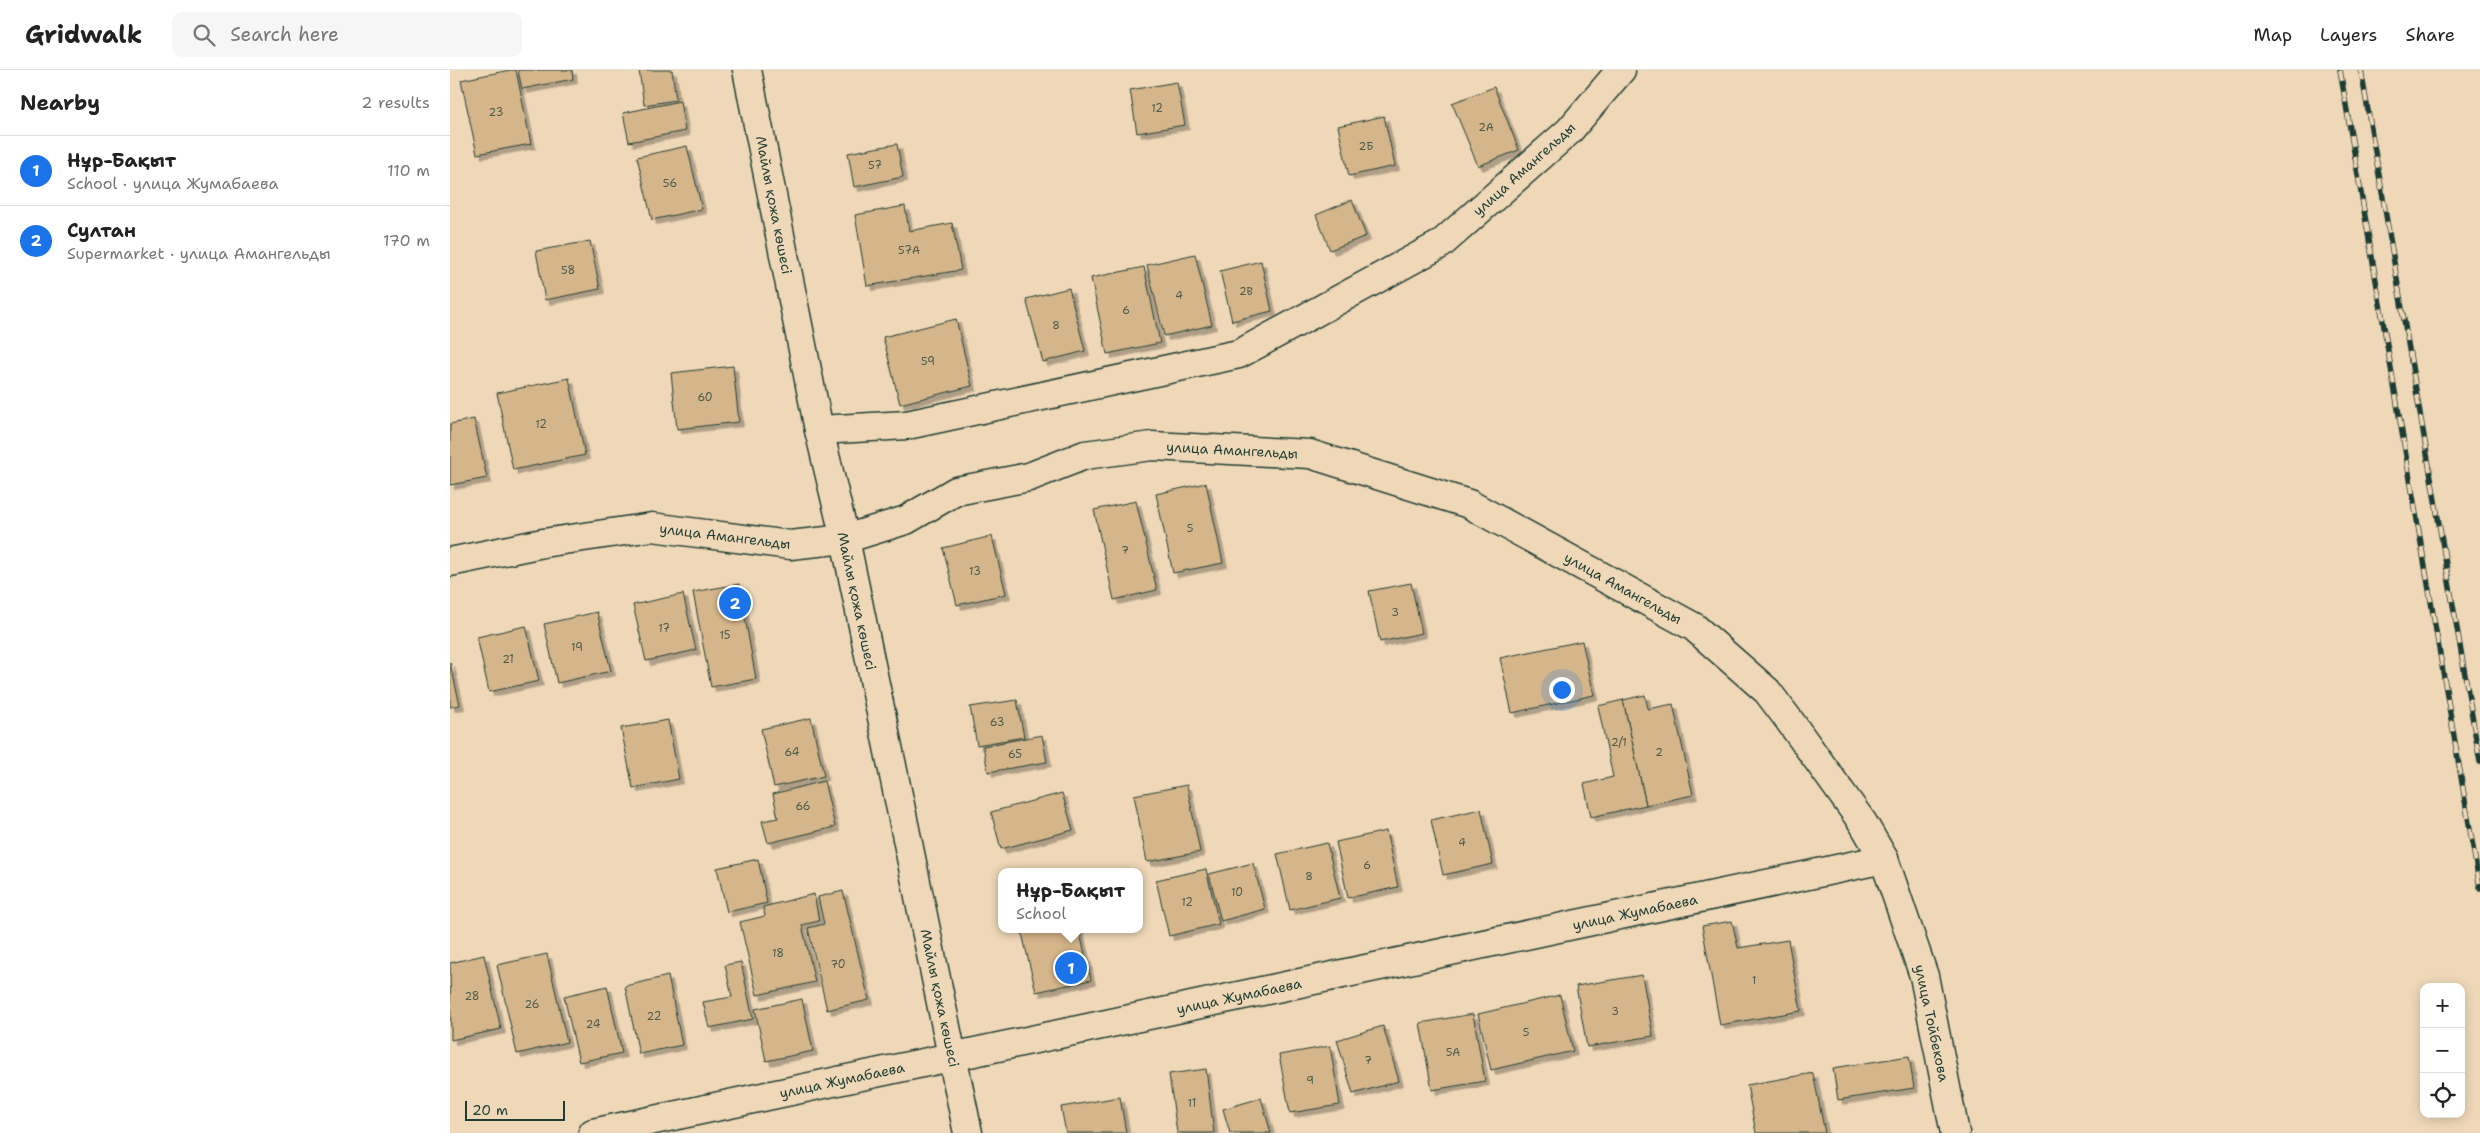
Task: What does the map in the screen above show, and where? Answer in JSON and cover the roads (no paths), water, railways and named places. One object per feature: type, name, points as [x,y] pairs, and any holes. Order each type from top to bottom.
[{"type":"street","name":"Майлы қожа көшесі","points":[[747,70],[819,430],[845,539],[968,1133]]},
{"type":"street","name":"улица Амангельды","points":[[819,430],[907,425],[1239,354],[1441,244],[1569,131],[1621,70]]},
{"type":"street","name":"улица Амангельды","points":[[450,562],[543,543],[652,528],[790,545],[845,539],[906,520],[956,491],[1029,477],[1085,455],[1152,446],[1310,454],[1469,504],[1694,627],[1767,691],[1863,823],[1884,859]]},
{"type":"street","name":"улица Жумабаева","points":[[593,1133],[1884,859]]},
{"type":"street","name":"улица Тойбекова","points":[[1884,859],[1924,976],[1955,1133]]},
{"type":"railway","points":[[2340,70],[2480,888]]},
{"type":"railway","points":[[2361,70],[2480,762]]},
{"type":"place","name":"Султан","points":[[735,603]]},
{"type":"place","name":"Нұр-Бақыт","points":[[1071,968]]}]
